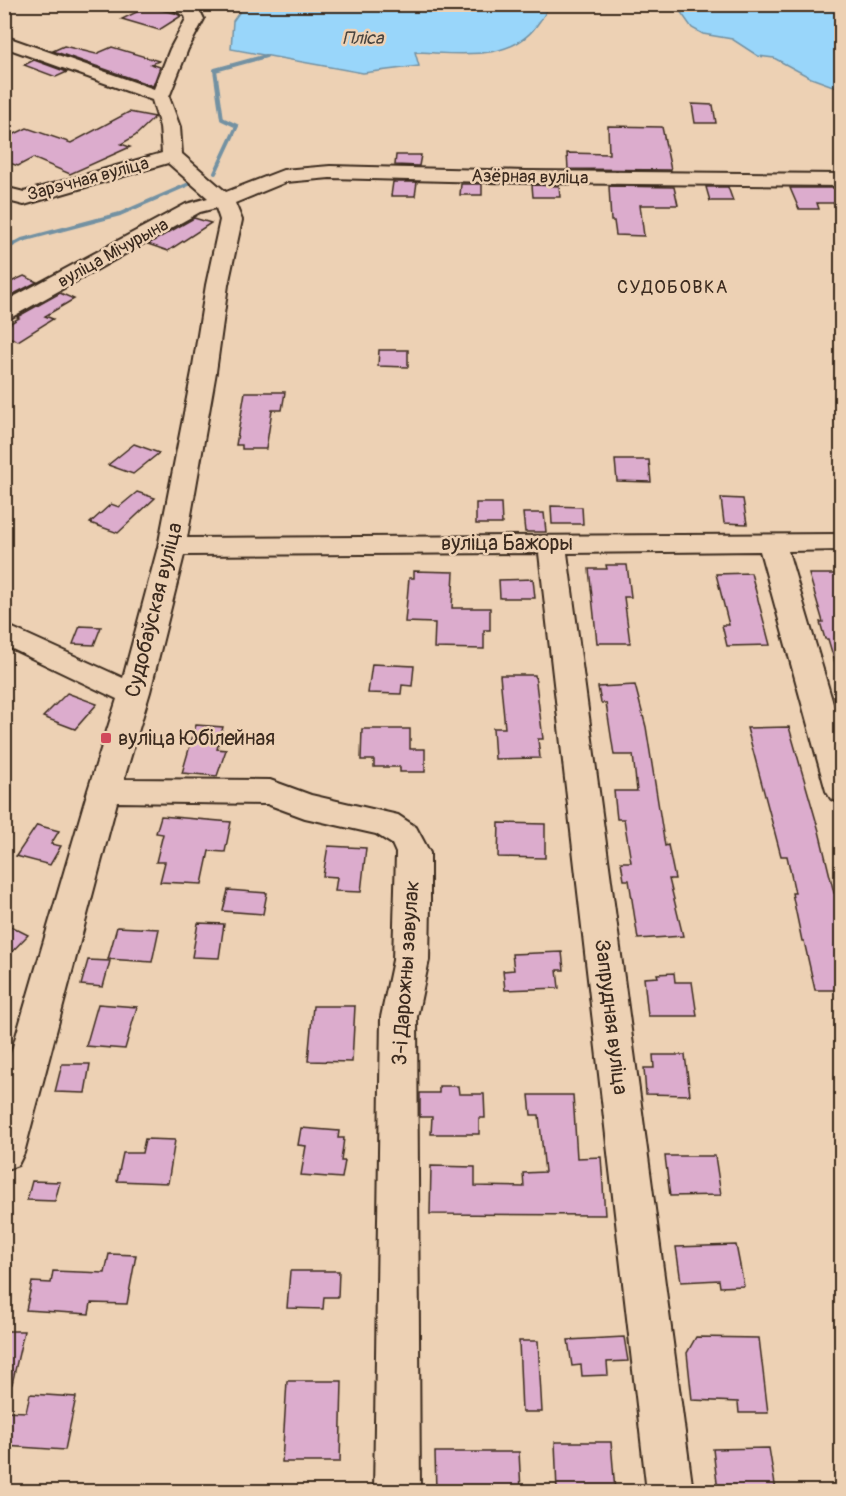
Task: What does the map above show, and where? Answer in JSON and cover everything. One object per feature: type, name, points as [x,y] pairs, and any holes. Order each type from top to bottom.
[{"type":"street","points":[[4,41],[160,97],[179,49],[195,19],[193,13],[172,4]]},
{"type":"street","name":"Зарэчная вуліца","points":[[160,97],[170,127],[172,156],[223,200]]},
{"type":"street","name":"Зарэчная вуліца","points":[[4,193],[24,199],[172,156]]},
{"type":"street","name":"Азёрная вуліца","points":[[223,200],[284,176],[330,172],[526,177],[842,180]]},
{"type":"street","name":"вуліца Мічурына","points":[[4,312],[193,208],[223,200]]},
{"type":"street","name":"Судобаўская вуліца","points":[[4,1153],[15,1063],[135,692],[172,547],[204,372],[217,285],[231,220],[223,200]]},
{"type":"street","name":"вуліца Бажоры","points":[[172,547],[842,542]]},
{"type":"street","name":"Запрудная вуліца","points":[[552,543],[670,1491]]},
{"type":"street","points":[[772,543],[842,791]]},
{"type":"street","points":[[4,633],[124,691],[135,692]]},
{"type":"street","name":"3-і Дарожны завулак","points":[[104,790],[270,792],[305,806],[386,824],[404,836],[414,853],[411,960],[399,1017],[397,1491]]},
{"type":"water","name":"Пліса","points":[[245,4],[547,5],[545,13],[526,37],[498,51],[465,54],[415,52],[419,66],[363,73],[231,49],[233,21]]},
{"type":"water","points":[[680,5],[841,5],[841,89],[811,78],[774,58],[758,56],[732,39],[703,34],[692,28],[680,11]]},
{"type":"building","points":[[147,7],[181,16],[159,30],[122,19]]},
{"type":"building","points":[[64,46],[96,54],[112,47],[159,61],[151,64],[160,67],[153,86],[53,51]]},
{"type":"building","points":[[34,60],[67,72],[56,77],[24,65]]},
{"type":"building","points":[[692,104],[713,105],[716,123],[695,123]]},
{"type":"building","points":[[129,112],[155,117],[135,136],[121,144],[130,147],[70,174],[33,158],[18,166],[4,161],[4,139],[27,128],[71,143]]},
{"type":"building","points":[[608,126],[662,127],[671,170],[568,169],[567,153],[609,154]]},
{"type":"building","points":[[396,155],[421,155],[419,166],[395,165]]},
{"type":"building","points":[[393,182],[417,182],[415,196],[391,196]]},
{"type":"building","points":[[461,184],[482,184],[482,195],[460,195]]},
{"type":"building","points":[[532,185],[559,186],[560,197],[533,197]]},
{"type":"building","points":[[609,186],[674,187],[678,205],[640,205],[644,236],[616,235],[614,221],[611,221]]},
{"type":"building","points":[[706,187],[728,187],[733,201],[710,201]]},
{"type":"building","points":[[790,188],[842,188],[842,203],[817,203],[819,209],[799,209]]},
{"type":"building","points":[[194,218],[211,223],[168,251],[148,244]]},
{"type":"building","points":[[24,276],[37,282],[4,299],[4,285]]},
{"type":"building","points":[[60,293],[74,299],[45,316],[53,319],[18,341],[4,335],[4,327],[19,318],[17,317]]},
{"type":"building","points":[[379,350],[408,350],[408,367],[378,366]]},
{"type":"building","points":[[245,392],[285,392],[282,410],[272,410],[266,449],[242,449],[242,445],[236,445]]},
{"type":"building","points":[[134,444],[159,453],[133,474],[108,465]]},
{"type":"building","points":[[615,460],[649,460],[651,482],[617,481]]},
{"type":"building","points":[[137,492],[155,498],[118,533],[90,523],[111,504],[119,507]]},
{"type":"building","points":[[721,498],[743,499],[747,524],[724,523]]},
{"type":"building","points":[[476,503],[501,503],[502,524],[476,524]]},
{"type":"building","points":[[551,506],[582,507],[583,524],[552,524]]},
{"type":"building","points":[[523,513],[544,513],[546,532],[525,532]]},
{"type":"building","points":[[606,565],[627,565],[631,597],[624,597],[630,643],[597,643],[589,569],[607,569]]},
{"type":"building","points":[[414,571],[454,572],[452,608],[490,608],[490,630],[484,630],[484,649],[434,648],[435,623],[405,622],[409,578],[414,578]]},
{"type":"building","points":[[751,573],[770,645],[727,646],[722,625],[729,625],[716,574]]},
{"type":"building","points":[[809,574],[842,574],[842,668],[837,669],[828,639],[825,639],[820,622],[823,622]]},
{"type":"building","points":[[533,579],[535,598],[500,598],[499,580]]},
{"type":"building","points":[[80,626],[101,627],[94,645],[73,644]]},
{"type":"building","points":[[372,664],[414,666],[412,686],[402,685],[401,694],[368,693]]},
{"type":"building","points":[[500,675],[535,675],[543,739],[538,739],[540,758],[495,759],[493,728],[505,728]]},
{"type":"building","points":[[635,685],[646,727],[665,846],[668,845],[675,879],[669,879],[683,936],[638,939],[629,880],[624,880],[621,862],[631,862],[624,819],[617,819],[614,791],[637,791],[633,755],[614,755],[606,703],[601,703],[598,687]]},
{"type":"building","points":[[67,693],[97,704],[75,729],[43,717]]},
{"type":"building","points":[[196,725],[223,727],[217,749],[226,750],[217,776],[182,773]]},
{"type":"building","points":[[789,727],[834,893],[842,893],[842,990],[815,990],[804,941],[802,941],[787,856],[781,856],[747,728]]},
{"type":"building","points":[[362,729],[410,729],[410,749],[425,749],[425,772],[400,772],[400,767],[374,767],[374,760],[361,760]]},
{"type":"building","points":[[161,816],[231,822],[225,852],[209,851],[202,884],[160,882],[165,862],[156,862],[163,834],[156,833]]},
{"type":"building","points":[[499,823],[545,824],[545,858],[498,857]]},
{"type":"building","points":[[37,825],[59,831],[51,844],[61,846],[50,865],[16,856]]},
{"type":"building","points":[[328,846],[366,848],[361,892],[335,891],[337,877],[323,876]]},
{"type":"building","points":[[228,890],[267,893],[263,914],[223,911]]},
{"type":"building","points":[[4,923],[28,935],[4,960]]},
{"type":"building","points":[[198,923],[224,924],[219,958],[192,957]]},
{"type":"building","points":[[117,927],[159,929],[152,962],[108,959]]},
{"type":"building","points":[[562,952],[564,970],[557,970],[559,988],[505,990],[503,971],[514,970],[512,954]]},
{"type":"building","points":[[88,960],[110,961],[103,987],[81,985]]},
{"type":"building","points":[[674,973],[675,982],[692,982],[697,1016],[648,1016],[644,978],[658,977],[657,974]]},
{"type":"building","points":[[98,1004],[137,1007],[125,1049],[86,1046]]},
{"type":"building","points":[[313,1006],[355,1006],[352,1062],[308,1061]]},
{"type":"building","points":[[653,1055],[685,1055],[690,1095],[646,1094],[644,1068],[654,1068]]},
{"type":"building","points":[[62,1064],[90,1064],[85,1093],[55,1092]]},
{"type":"building","points":[[439,1086],[458,1086],[459,1094],[484,1094],[485,1118],[479,1118],[479,1134],[431,1134],[432,1117],[420,1117],[420,1093],[439,1093]]},
{"type":"building","points":[[529,1095],[573,1095],[577,1158],[601,1157],[605,1215],[430,1214],[431,1166],[475,1167],[475,1186],[524,1187],[523,1173],[545,1172],[539,1115],[531,1115]]},
{"type":"building","points":[[301,1128],[339,1131],[338,1138],[344,1138],[341,1161],[345,1161],[342,1178],[301,1175],[306,1146],[298,1145]]},
{"type":"building","points":[[145,1139],[175,1140],[168,1183],[117,1181],[123,1153],[142,1153]]},
{"type":"building","points":[[665,1156],[715,1156],[721,1195],[670,1196]]},
{"type":"building","points":[[32,1181],[60,1182],[55,1201],[27,1200]]},
{"type":"building","points":[[736,1245],[744,1286],[720,1287],[719,1280],[681,1282],[676,1247]]},
{"type":"building","points":[[109,1254],[136,1255],[127,1304],[91,1303],[89,1314],[26,1310],[32,1282],[51,1283],[53,1271],[105,1273]]},
{"type":"building","points":[[290,1271],[339,1271],[338,1297],[324,1297],[323,1309],[287,1308]]},
{"type":"building","points":[[4,1331],[24,1331],[12,1384],[4,1384]]},
{"type":"building","points":[[624,1337],[628,1361],[607,1362],[608,1375],[582,1376],[581,1365],[572,1366],[568,1340]]},
{"type":"building","points":[[696,1337],[759,1338],[768,1413],[739,1413],[738,1402],[692,1400],[687,1353]]},
{"type":"building","points":[[519,1341],[538,1341],[542,1412],[522,1412]]},
{"type":"building","points":[[287,1381],[342,1381],[340,1462],[282,1462]]},
{"type":"building","points":[[30,1394],[76,1397],[65,1450],[4,1446],[4,1411],[26,1412]]},
{"type":"building","points":[[555,1442],[611,1442],[615,1491],[557,1491]]},
{"type":"building","points":[[769,1448],[776,1491],[718,1491],[713,1449]]},
{"type":"building","points":[[435,1452],[519,1452],[521,1491],[436,1491]]},
{"type":"waterway","points":[[215,173],[237,126],[222,119],[215,70],[266,56]]},
{"type":"waterway","points":[[7,248],[22,240],[120,214],[189,184]]},
{"type":"waterway","points":[[4,249],[10,246]]},
{"type":"place","name":"вуліца Юбілейная","points":[[106,738]]},
{"type":"district","name":"СУДОБОВКА","points":[[673,287]]}]
